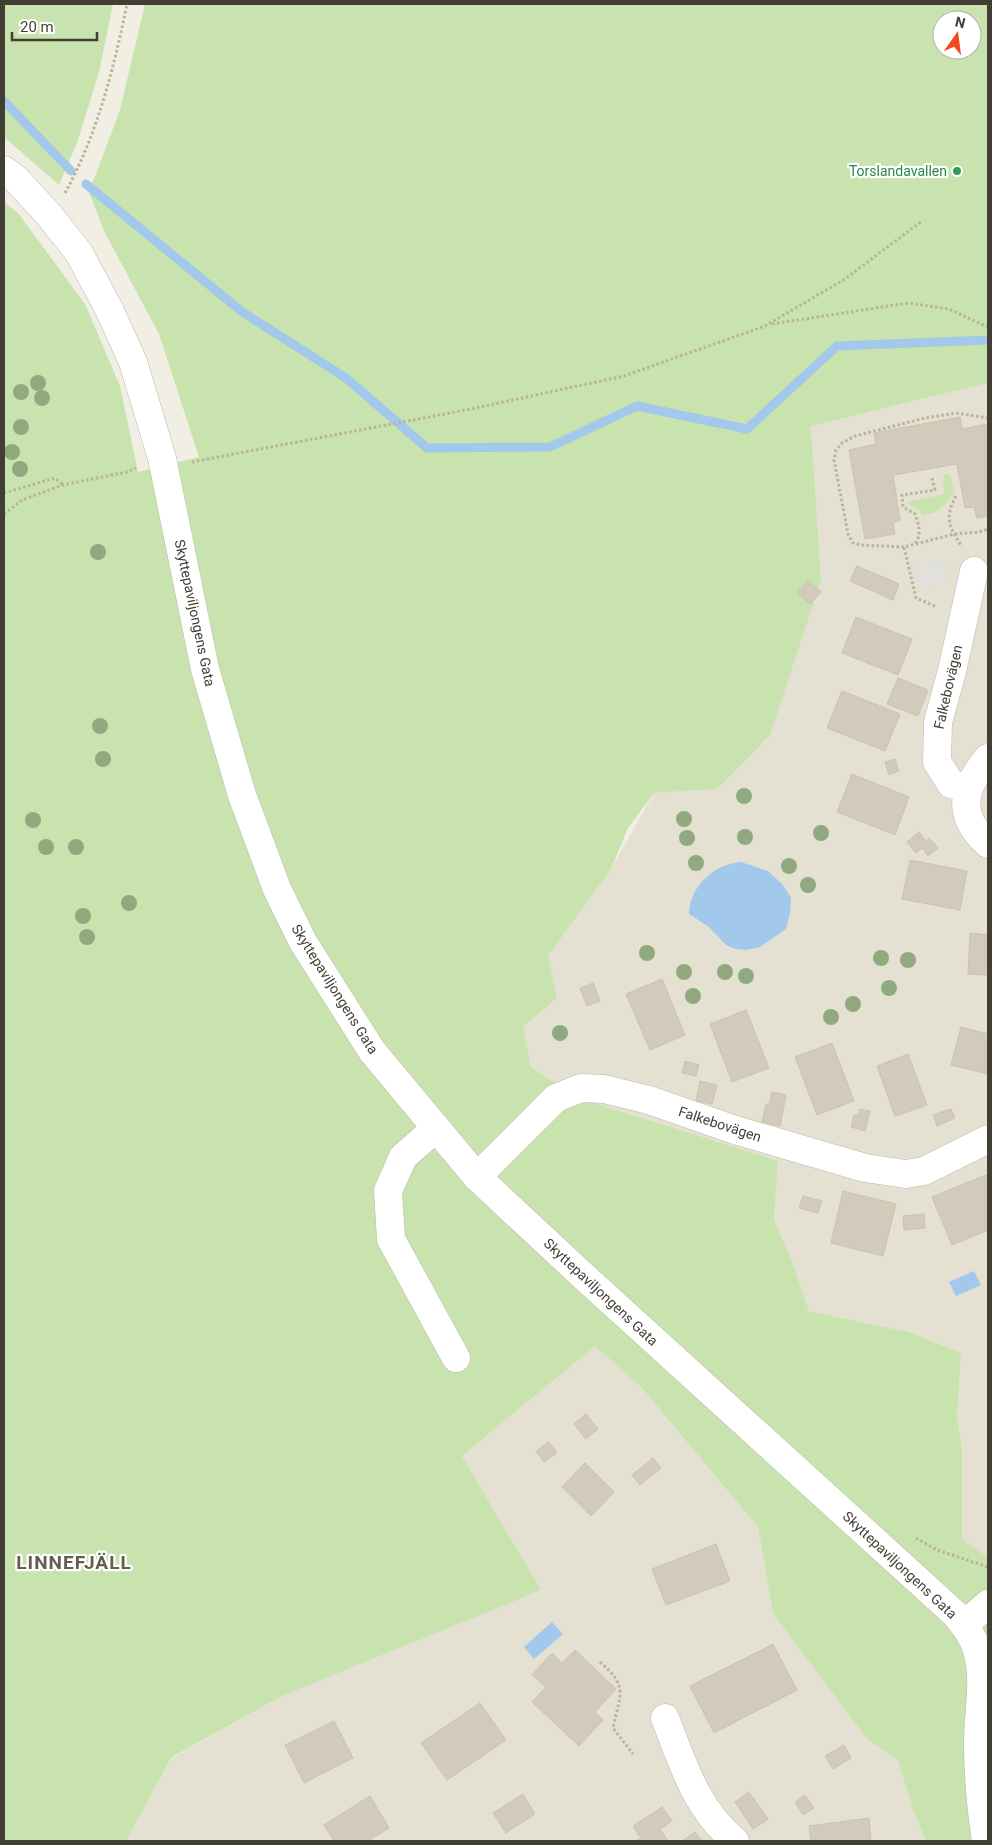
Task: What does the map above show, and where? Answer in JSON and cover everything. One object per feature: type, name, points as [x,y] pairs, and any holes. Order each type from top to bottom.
[{"type":"street","name":"Skyttepaviljongens Gata","points":[[4,170],[15,178],[50,215],[79,253],[109,309],[133,362],[162,458],[205,670],[242,795],[277,889],[303,942],[372,1051],[477,1176],[580,1273],[955,1614],[964,1625],[977,1649],[981,1675],[978,1753],[981,1804],[986,1841]]},
{"type":"street","name":"Falkebovägen","points":[[968,788],[951,784],[937,762],[938,722],[952,671],[974,571]]},
{"type":"street","points":[[988,758],[968,788],[966,807],[970,822],[988,844]]},
{"type":"street","name":"Falkebovägen","points":[[477,1176],[556,1098],[580,1088],[604,1089],[649,1100],[735,1130],[865,1168],[906,1174],[924,1171],[988,1139]]},
{"type":"street","points":[[436,1128],[403,1156],[388,1191],[391,1239],[456,1358]]},
{"type":"street","points":[[964,1625],[988,1604]]},
{"type":"street","points":[[665,1718],[699,1800],[719,1828],[735,1841]]},
{"type":"path","points":[[61,200],[82,159],[102,102],[127,4]]},
{"type":"path","points":[[4,514],[22,500],[63,486],[127,472],[179,450],[181,464],[471,409],[624,376],[769,324],[845,279],[922,221]]},
{"type":"path","points":[[769,324],[908,303],[949,309],[988,327]]},
{"type":"path","points":[[988,418],[956,413],[925,418],[855,436],[842,443],[836,450],[835,471],[848,534],[853,543],[904,547],[954,534],[979,532],[988,529]]},
{"type":"path","points":[[4,493],[55,478],[63,486]]},
{"type":"path","points":[[915,544],[919,539],[920,532],[917,520],[915,514],[903,507],[902,495],[935,490],[932,478]]},
{"type":"path","points":[[956,496],[948,517],[954,534],[965,551],[974,571]]},
{"type":"path","points":[[904,547],[916,598],[964,619]]},
{"type":"path","points":[[911,1535],[937,1550],[988,1567]]},
{"type":"path","points":[[915,1578],[937,1550]]},
{"type":"path","points":[[600,1662],[619,1681],[620,1695],[613,1728],[632,1754]]},
{"type":"shaded area","points":[[988,383],[988,1558],[962,1539],[962,1447],[957,1418],[961,1353],[909,1332],[809,1311],[793,1264],[774,1219],[778,1161],[575,1097],[531,1067],[523,1027],[557,998],[548,956],[611,869],[654,793],[717,789],[821,580],[811,426]]},
{"type":"shaded area","points":[[943,560],[947,582],[918,587],[914,565]]},
{"type":"shaded area","points":[[595,1346],[641,1387],[758,1527],[773,1613],[866,1738],[898,1761],[914,1812],[926,1841],[126,1841],[172,1758],[282,1696],[540,1590],[462,1456]]},
{"type":"green space","points":[[4,4],[113,4],[99,72],[78,140],[59,185],[4,137]]},
{"type":"green space","points":[[145,4],[988,4],[988,383],[811,426],[821,580],[770,735],[717,789],[654,793],[628,828],[611,869],[548,956],[557,998],[523,1027],[531,1067],[575,1097],[778,1161],[774,1219],[793,1264],[809,1311],[909,1332],[961,1353],[957,1418],[962,1447],[962,1539],[988,1558],[988,1841],[926,1841],[914,1812],[898,1761],[866,1738],[773,1613],[758,1527],[641,1387],[595,1346],[462,1456],[541,1590],[282,1696],[172,1757],[126,1841],[4,1841],[4,202],[18,213],[85,304],[120,386],[138,472],[199,457],[159,334],[104,231],[89,192],[120,110]]},
{"type":"green space","points":[[948,474],[951,478],[954,494],[936,512],[922,516],[917,509],[909,505],[907,502],[945,494],[943,481],[944,475]]},
{"type":"water","points":[[741,862],[768,871],[782,884],[791,897],[786,929],[760,947],[746,950],[735,949],[726,945],[709,927],[689,914],[694,894],[705,878],[722,867]]},
{"type":"water","points":[[974,1271],[981,1285],[956,1296],[949,1282]]},
{"type":"water","points":[[552,1622],[563,1634],[534,1659],[524,1647]]},
{"type":"building","points":[[960,417],[962,429],[988,424],[988,516],[977,518],[974,507],[965,508],[957,464],[893,475],[900,520],[893,523],[895,534],[865,539],[849,450],[876,444],[874,433]]},
{"type":"building","points":[[857,566],[899,584],[893,600],[850,581]]},
{"type":"building","points":[[808,581],[821,592],[810,604],[797,593]]},
{"type":"building","points":[[856,617],[912,639],[898,675],[842,653]]},
{"type":"building","points":[[898,678],[928,690],[918,716],[887,704]]},
{"type":"building","points":[[842,691],[900,714],[885,751],[827,728]]},
{"type":"building","points":[[895,759],[899,771],[889,775],[885,762]]},
{"type":"building","points":[[852,774],[909,797],[895,835],[837,812]]},
{"type":"building","points":[[919,832],[926,841],[929,838],[938,848],[928,856],[922,848],[916,853],[907,842]]},
{"type":"building","points":[[910,860],[967,871],[960,910],[902,899]]},
{"type":"building","points":[[970,933],[988,935],[988,975],[968,974]]},
{"type":"building","points":[[662,979],[685,1035],[650,1050],[626,994]]},
{"type":"building","points":[[593,983],[600,1001],[587,1006],[580,988]]},
{"type":"building","points":[[746,1010],[769,1068],[732,1082],[710,1024]]},
{"type":"building","points":[[961,1027],[988,1034],[988,1074],[951,1065]]},
{"type":"building","points":[[832,1043],[854,1101],[817,1115],[795,1057]]},
{"type":"building","points":[[908,1054],[927,1105],[895,1116],[877,1066]]},
{"type":"building","points":[[685,1061],[699,1065],[696,1076],[682,1073]]},
{"type":"building","points":[[700,1081],[717,1085],[712,1104],[696,1101]]},
{"type":"building","points":[[772,1092],[786,1095],[780,1126],[762,1122],[766,1104],[769,1105]]},
{"type":"building","points":[[860,1109],[870,1111],[865,1131],[851,1127],[854,1115],[858,1116]]},
{"type":"building","points":[[951,1109],[955,1118],[937,1126],[933,1115]]},
{"type":"building","points":[[988,1174],[988,1230],[952,1245],[932,1197]]},
{"type":"building","points":[[843,1191],[896,1204],[883,1256],[831,1243]]},
{"type":"building","points":[[803,1196],[822,1201],[818,1213],[799,1208]]},
{"type":"building","points":[[924,1214],[925,1228],[904,1230],[903,1216]]},
{"type":"building","points":[[586,1414],[598,1429],[586,1439],[574,1424]]},
{"type":"building","points":[[549,1442],[557,1453],[544,1462],[536,1451]]},
{"type":"building","points":[[653,1458],[661,1468],[640,1485],[632,1475]]},
{"type":"building","points":[[585,1463],[614,1492],[591,1516],[562,1487]]},
{"type":"building","points":[[716,1544],[730,1581],[666,1605],[652,1569]]},
{"type":"building","points":[[773,1644],[797,1690],[714,1733],[690,1686]]},
{"type":"building","points":[[575,1650],[616,1689],[595,1712],[603,1720],[579,1746],[532,1702],[546,1687],[532,1675],[552,1653],[562,1663]]},
{"type":"building","points":[[480,1703],[506,1740],[447,1780],[421,1743]]},
{"type":"building","points":[[334,1721],[353,1758],[304,1783],[285,1745]]},
{"type":"building","points":[[844,1745],[851,1758],[833,1769],[825,1756]]},
{"type":"building","points":[[749,1792],[768,1819],[753,1829],[735,1802]]},
{"type":"building","points":[[523,1794],[535,1814],[506,1833],[493,1813]]},
{"type":"building","points":[[805,1795],[814,1808],[803,1815],[795,1802]]},
{"type":"building","points":[[370,1796],[389,1828],[368,1841],[334,1841],[324,1825]]},
{"type":"building","points":[[662,1807],[672,1821],[660,1829],[668,1841],[636,1841],[641,1838],[633,1826]]},
{"type":"building","points":[[869,1818],[871,1841],[811,1841],[809,1826]]},
{"type":"building","points":[[695,1832],[702,1841],[682,1841]]},
{"type":"waterway","points":[[4,101],[71,171]]},
{"type":"waterway","points":[[86,184],[241,311],[346,378],[427,448],[550,447],[637,406],[747,429],[837,346],[988,340]]},
{"type":"place","name":"Torslandavallen","points":[[957,171]]},
{"type":"district","name":"LINNEFJÄLL","points":[[74,1562]]}]
